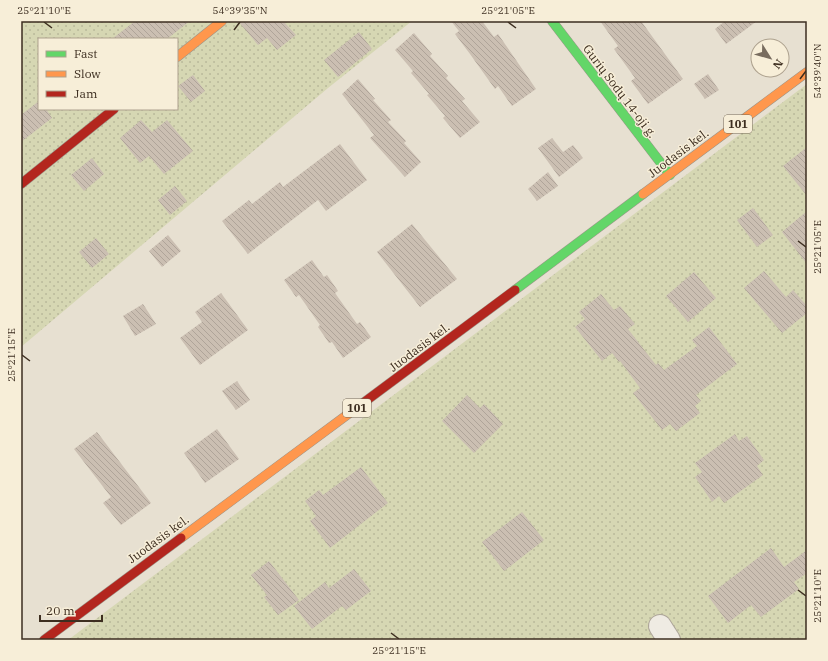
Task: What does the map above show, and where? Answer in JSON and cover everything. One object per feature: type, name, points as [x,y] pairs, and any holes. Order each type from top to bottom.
[{"type":"main road","points":[[178,56],[222,21]]},
{"type":"main road","name":"Gurių Sodų 14-oji g.","points":[[552,21],[670,175]]},
{"type":"main road","name":"Juodasis kel.","points":[[44,640],[807,72]]},
{"type":"main road","points":[[21,184],[113,110]]},
{"type":"green space","points":[[21,21],[412,21],[328,88],[21,347]]},
{"type":"green space","points":[[807,84],[807,640],[68,640]]},
{"type":"building","points":[[135,21],[190,21],[168,38],[113,38]]},
{"type":"building","points":[[238,21],[287,21],[285,23],[296,35],[277,50],[267,38],[258,45]]},
{"type":"building","points":[[451,21],[482,21],[494,37],[498,34],[536,89],[512,106],[498,86],[495,89],[455,34],[459,31]]},
{"type":"building","points":[[600,21],[641,21],[683,79],[648,104],[631,81],[635,78],[614,49],[618,46]]},
{"type":"building","points":[[725,21],[757,21],[726,44],[715,29]]},
{"type":"building","points":[[359,32],[372,49],[338,77],[324,60]]},
{"type":"building","points":[[414,33],[432,54],[430,56],[448,76],[446,78],[465,99],[462,101],[480,122],[460,138],[443,118],[445,116],[427,95],[429,94],[411,73],[413,71],[395,50]]},
{"type":"building","points":[[708,74],[719,90],[705,99],[694,84]]},
{"type":"building","points":[[193,75],[205,91],[191,102],[178,86]]},
{"type":"building","points":[[358,79],[375,99],[373,100],[391,120],[388,122],[406,141],[404,143],[421,162],[405,177],[370,138],[374,135],[342,94]]},
{"type":"building","points":[[38,102],[38,110],[47,110],[52,118],[21,142],[21,115]]},
{"type":"building","points":[[141,120],[152,132],[167,120],[193,151],[164,174],[149,156],[140,163],[120,138]]},
{"type":"building","points":[[552,138],[563,152],[573,145],[583,158],[559,177],[538,148]]},
{"type":"building","points":[[340,144],[367,180],[326,211],[318,200],[248,254],[222,221],[249,200],[252,204],[280,182],[283,187]]},
{"type":"building","points":[[807,147],[807,196],[783,166]]},
{"type":"building","points":[[92,158],[104,174],[84,191],[71,175]]},
{"type":"building","points":[[548,172],[558,186],[537,201],[528,189]]},
{"type":"building","points":[[175,186],[187,201],[170,215],[158,200]]},
{"type":"building","points":[[753,208],[773,235],[757,247],[737,220]]},
{"type":"building","points":[[807,211],[807,264],[782,232]]},
{"type":"building","points":[[412,224],[457,279],[420,307],[377,252]]},
{"type":"building","points":[[168,235],[181,251],[162,267],[149,251]]},
{"type":"building","points":[[96,238],[109,254],[92,268],[79,252]]},
{"type":"building","points":[[312,260],[324,277],[327,275],[338,291],[335,293],[357,324],[360,322],[371,337],[343,358],[332,342],[329,343],[318,327],[320,325],[299,295],[296,297],[284,280]]},
{"type":"building","points":[[764,271],[786,297],[793,290],[807,306],[807,313],[782,333],[744,288]]},
{"type":"building","points":[[694,272],[716,298],[688,322],[666,296]]},
{"type":"building","points":[[221,293],[248,330],[200,365],[180,338],[202,322],[195,312]]},
{"type":"building","points":[[601,294],[614,310],[620,306],[635,324],[628,329],[656,365],[658,363],[664,370],[697,346],[692,340],[709,327],[737,364],[696,395],[701,401],[695,406],[700,413],[676,431],[670,424],[662,430],[633,393],[640,388],[620,361],[619,362],[612,353],[602,361],[575,327],[585,319],[579,312]]},
{"type":"building","points":[[143,304],[156,324],[135,336],[123,316]]},
{"type":"building","points":[[237,381],[250,400],[236,410],[222,391]]},
{"type":"building","points":[[467,395],[480,408],[484,404],[503,424],[474,453],[442,421]]},
{"type":"building","points":[[217,429],[239,459],[205,483],[184,453]]},
{"type":"building","points":[[97,432],[151,503],[121,525],[103,503],[111,497],[74,449]]},
{"type":"building","points":[[735,434],[739,441],[747,436],[764,460],[757,466],[763,475],[724,503],[719,496],[712,502],[695,477],[702,472],[695,463]]},
{"type":"building","points":[[361,467],[388,503],[330,548],[310,521],[316,516],[305,501],[319,490],[323,495]]},
{"type":"building","points":[[522,512],[544,540],[504,571],[482,542]]},
{"type":"building","points":[[771,548],[784,567],[807,550],[807,573],[794,582],[799,589],[761,617],[751,605],[728,623],[708,596]]},
{"type":"building","points":[[269,561],[299,600],[278,615],[264,597],[267,595],[251,575]]},
{"type":"building","points":[[354,569],[371,591],[346,610],[342,606],[312,629],[294,606],[325,582],[329,588]]},
{"type":"traffic: fast","points":[[552,21],[670,175]]},
{"type":"traffic: fast","points":[[515,290],[643,194]]},
{"type":"traffic: slow","points":[[178,56],[222,21]]},
{"type":"traffic: slow","points":[[643,194],[807,72]]},
{"type":"traffic: slow","points":[[181,538],[355,409]]},
{"type":"traffic: jam","points":[[21,184],[113,110]]},
{"type":"traffic: jam","points":[[355,409],[515,290]]},
{"type":"traffic: jam","points":[[44,640],[181,538]]}]
